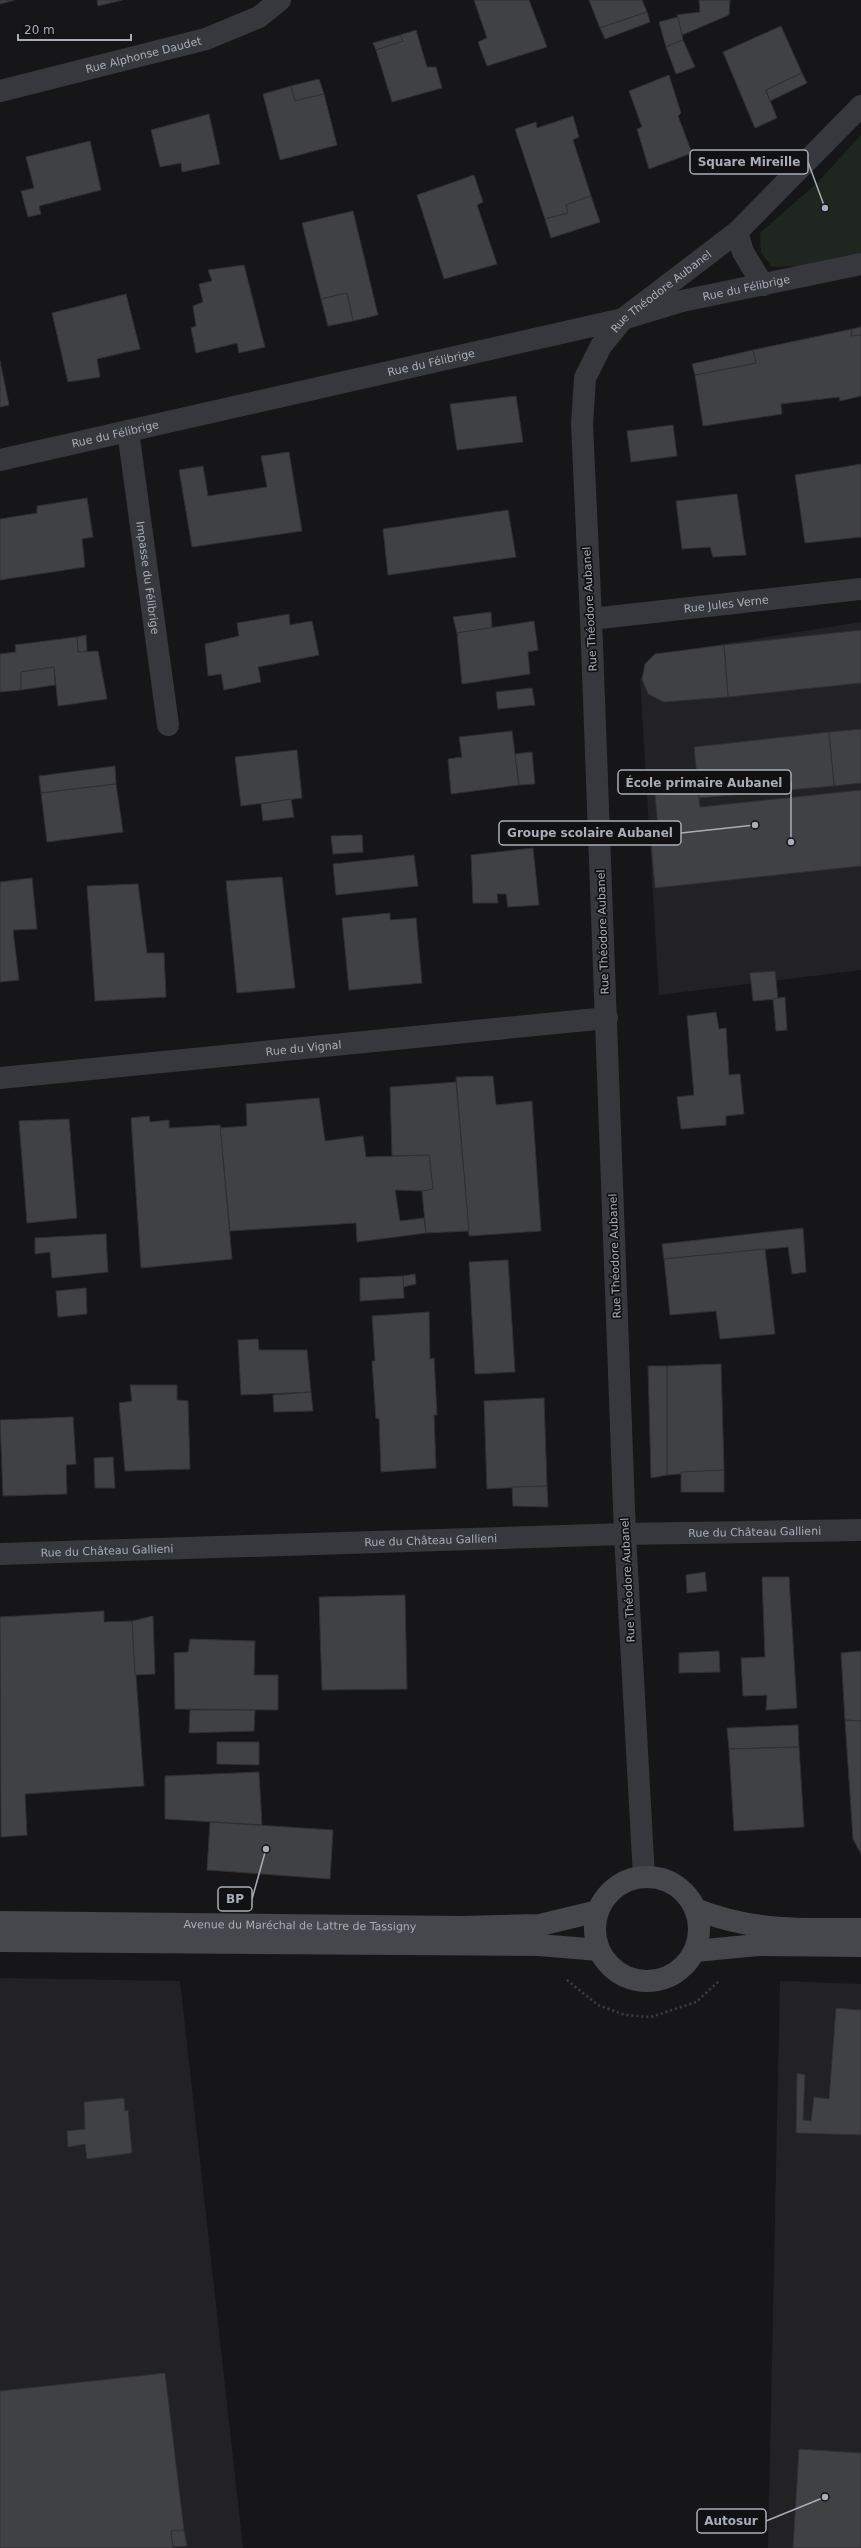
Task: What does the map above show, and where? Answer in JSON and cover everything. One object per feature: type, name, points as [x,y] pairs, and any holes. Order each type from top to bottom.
[{"type":"main road","points":[[644,1877],[666,1881],[684,1892],[695,1910],[699,1923],[699,1937],[695,1951],[683,1967],[666,1978],[647,1981],[627,1978],[610,1967],[599,1950],[595,1924],[598,1911],[609,1894],[625,1882],[644,1877]]},
{"type":"main road","points":[[695,1910],[737,1924],[765,1928],[861,1929]]},
{"type":"main road","name":"Avenue du Maréchal de Lattre de Tassigny","points":[[0,1922],[460,1927],[540,1925],[598,1911]]},
{"type":"main road","name":"Avenue du Maréchal de Lattre de Tassigny","points":[[0,1941],[539,1945],[599,1950]]},
{"type":"main road","points":[[695,1951],[758,1945],[861,1946]]},
{"type":"street","name":"Rue Alphonse Daudet","points":[[0,92],[206,39],[259,17],[280,0]]},
{"type":"street","name":"Rue Théodore Aubanel","points":[[644,1877],[625,1534],[607,1018],[582,424],[585,378],[601,346],[623,319],[737,232],[861,106]]},
{"type":"street","points":[[737,232],[743,252],[763,285]]},
{"type":"street","name":"Rue du Félibrige","points":[[0,460],[623,319],[682,301],[861,264]]},
{"type":"street","name":"Impasse du Félibrige","points":[[128,431],[168,725]]},
{"type":"street","name":"Rue Jules Verne","points":[[591,619],[861,589]]},
{"type":"street","name":"Rue du Vignal","points":[[0,1078],[607,1018]]},
{"type":"street","name":"Rue du Château Gallieni","points":[[0,1554],[625,1534],[861,1530]]},
{"type":"shaded area","points":[[861,135],[861,254],[804,266],[772,267],[761,253],[760,233],[818,182]]},
{"type":"shaded area","points":[[861,622],[861,970],[659,995],[640,679],[667,653]]},
{"type":"shaded area","points":[[0,1978],[180,1981],[243,2548],[0,2548]]},
{"type":"shaded area","points":[[780,1981],[861,1984],[861,2548],[768,2548]]},
{"type":"building","points":[[0,0],[15,0],[0,4]]},
{"type":"building","points":[[97,0],[123,0],[98,6]]},
{"type":"building","points":[[474,0],[529,0],[547,47],[487,66],[478,42],[487,38]]},
{"type":"building","points":[[589,0],[642,0],[647,12],[600,28]]},
{"type":"building","points":[[699,0],[730,0],[729,15],[682,35],[677,15],[700,12]]},
{"type":"building","points":[[647,12],[650,22],[605,39],[600,28]]},
{"type":"building","points":[[678,17],[683,40],[666,47],[659,22]]},
{"type":"building","points":[[781,26],[802,73],[766,90],[777,118],[755,128],[723,52]]},
{"type":"building","points":[[416,30],[427,67],[436,67],[442,88],[392,102],[376,50],[403,41],[400,35]]},
{"type":"building","points":[[400,35],[403,41],[376,50],[373,43]]},
{"type":"building","points":[[683,40],[695,67],[676,74],[666,47]]},
{"type":"building","points":[[802,73],[807,83],[770,101],[766,90]]},
{"type":"building","points":[[669,75],[681,113],[678,116],[692,153],[649,169],[637,129],[642,127],[629,91]]},
{"type":"building","points":[[319,79],[324,94],[295,101],[291,86]]},
{"type":"building","points":[[291,86],[295,101],[324,94],[337,145],[280,160],[263,94]]},
{"type":"building","points":[[209,114],[220,164],[182,172],[181,163],[160,167],[151,130]]},
{"type":"building","points":[[573,116],[579,137],[573,140],[591,196],[566,205],[568,213],[545,219],[515,129],[536,122],[537,128]]},
{"type":"building","points":[[90,141],[101,190],[39,206],[41,214],[28,217],[21,191],[34,188],[26,157]]},
{"type":"building","points":[[474,175],[483,202],[477,205],[497,264],[444,279],[417,195]]},
{"type":"building","points":[[591,196],[600,222],[551,238],[545,219],[568,213],[566,205]]},
{"type":"building","points":[[353,211],[378,315],[353,321],[347,293],[321,299],[302,223]]},
{"type":"building","points":[[244,265],[265,347],[239,353],[237,343],[196,353],[191,328],[196,326],[193,306],[203,302],[199,284],[212,281],[208,270]]},
{"type":"building","points":[[347,293],[353,321],[328,326],[321,299]]},
{"type":"building","points":[[126,294],[140,349],[97,359],[100,377],[68,382],[52,313]]},
{"type":"building","points":[[861,327],[861,335],[851,336],[852,329]]},
{"type":"building","points":[[852,329],[851,336],[861,335],[861,396],[840,401],[839,397],[781,404],[782,414],[703,426],[695,375],[756,363],[753,350]]},
{"type":"building","points":[[753,350],[756,363],[695,375],[692,364]]},
{"type":"building","points":[[0,361],[9,405],[0,407]]},
{"type":"building","points":[[516,396],[523,442],[457,450],[450,404]]},
{"type":"building","points":[[673,425],[677,456],[631,462],[627,431]]},
{"type":"building","points":[[289,452],[302,531],[192,547],[179,470],[203,466],[208,496],[267,487],[261,456]]},
{"type":"building","points":[[861,464],[861,537],[805,543],[795,475]]},
{"type":"building","points":[[737,494],[746,555],[713,557],[710,547],[682,549],[676,501]]},
{"type":"building","points":[[87,498],[93,537],[82,539],[85,567],[0,580],[0,519],[37,513],[37,506]]},
{"type":"building","points":[[508,510],[516,557],[388,575],[383,529]]},
{"type":"building","points":[[491,612],[492,628],[457,633],[453,617]]},
{"type":"building","points":[[289,614],[290,625],[312,621],[319,655],[258,667],[261,682],[224,690],[221,674],[208,676],[205,644],[239,636],[237,623]]},
{"type":"building","points":[[534,621],[538,650],[528,652],[530,674],[462,684],[457,633]]},
{"type":"building","points":[[861,630],[861,683],[728,697],[724,645]]},
{"type":"building","points":[[86,635],[87,652],[78,652],[77,637]]},
{"type":"building","points":[[77,637],[78,652],[98,651],[107,699],[58,706],[54,667],[21,672],[21,690],[0,692],[0,654],[16,652],[15,645]]},
{"type":"building","points":[[724,645],[728,697],[664,702],[648,694],[642,679],[645,664],[655,654]]},
{"type":"building","points":[[54,667],[55,685],[21,690],[21,672]]},
{"type":"building","points":[[532,688],[535,705],[498,709],[496,692]]},
{"type":"building","points":[[861,729],[861,783],[834,786],[829,732]]},
{"type":"building","points":[[512,731],[519,785],[451,794],[448,759],[462,757],[459,737]]},
{"type":"building","points":[[829,732],[834,786],[699,798],[694,747]]},
{"type":"building","points":[[297,750],[302,798],[241,806],[235,757]]},
{"type":"building","points":[[532,752],[535,784],[519,785],[515,754]]},
{"type":"building","points":[[115,766],[116,784],[41,793],[39,776]]},
{"type":"building","points":[[116,784],[123,832],[47,842],[41,793]]},
{"type":"building","points":[[698,790],[700,807],[861,790],[861,866],[655,888],[650,830],[658,829],[655,795]]},
{"type":"building","points":[[291,799],[294,817],[263,821],[261,804]]},
{"type":"building","points":[[362,835],[363,852],[333,854],[331,836]]},
{"type":"building","points":[[533,848],[539,905],[508,907],[506,894],[497,894],[498,903],[473,903],[471,855]]},
{"type":"building","points":[[414,855],[418,886],[336,895],[333,864]]},
{"type":"building","points":[[282,877],[295,988],[237,993],[226,881]]},
{"type":"building","points":[[32,878],[37,929],[13,930],[19,980],[0,982],[0,882]]},
{"type":"building","points":[[138,884],[147,953],[164,953],[166,997],[95,1001],[87,886]]},
{"type":"building","points":[[390,913],[390,920],[416,918],[422,983],[349,990],[342,918]]},
{"type":"building","points":[[775,971],[778,999],[753,1001],[750,973]]},
{"type":"building","points":[[785,997],[787,1030],[776,1031],[773,999]]},
{"type":"building","points":[[716,1012],[719,1029],[726,1028],[729,1075],[740,1074],[744,1114],[726,1116],[726,1125],[681,1129],[677,1097],[694,1095],[687,1016]]},
{"type":"building","points":[[493,1076],[496,1105],[532,1101],[541,1231],[469,1236],[456,1077]]},
{"type":"building","points":[[456,1082],[469,1231],[426,1233],[422,1191],[433,1189],[429,1155],[392,1156],[390,1087]]},
{"type":"building","points":[[319,1098],[325,1141],[363,1136],[366,1157],[429,1155],[433,1189],[422,1191],[395,1190],[400,1221],[424,1218],[426,1233],[357,1242],[356,1223],[230,1231],[220,1128],[247,1126],[246,1104]]},
{"type":"building","points":[[149,1116],[150,1122],[169,1120],[169,1128],[220,1125],[232,1259],[141,1268],[131,1118]]},
{"type":"building","points":[[69,1119],[77,1218],[27,1223],[19,1121]]},
{"type":"building","points":[[803,1228],[806,1272],[792,1274],[788,1247],[664,1259],[662,1244]]},
{"type":"building","points":[[106,1234],[108,1272],[52,1278],[50,1252],[35,1254],[35,1238]]},
{"type":"building","points":[[765,1249],[775,1334],[720,1339],[716,1311],[670,1315],[664,1259]]},
{"type":"building","points":[[508,1260],[515,1372],[475,1374],[469,1262]]},
{"type":"building","points":[[415,1274],[416,1284],[403,1287],[403,1276]]},
{"type":"building","points":[[403,1276],[404,1298],[360,1301],[360,1278]]},
{"type":"building","points":[[86,1288],[87,1314],[58,1317],[56,1291]]},
{"type":"building","points":[[429,1312],[430,1359],[434,1358],[437,1415],[434,1415],[436,1468],[381,1472],[379,1418],[376,1419],[372,1361],[375,1361],[372,1316]]},
{"type":"building","points":[[258,1339],[259,1350],[307,1350],[311,1392],[241,1395],[238,1340]]},
{"type":"building","points":[[721,1364],[724,1470],[667,1475],[667,1366]]},
{"type":"building","points":[[648,1366],[667,1366],[667,1475],[651,1478]]},
{"type":"building","points":[[130,1385],[177,1385],[177,1400],[188,1401],[190,1469],[125,1471],[119,1403],[132,1401]]},
{"type":"building","points":[[311,1392],[313,1411],[274,1412],[273,1395]]},
{"type":"building","points":[[544,1398],[547,1486],[487,1489],[484,1401]]},
{"type":"building","points":[[73,1417],[76,1464],[66,1465],[67,1494],[3,1496],[0,1420]]},
{"type":"building","points":[[113,1457],[115,1488],[95,1488],[94,1458]]},
{"type":"building","points":[[724,1470],[724,1492],[681,1492],[681,1472]]},
{"type":"building","points":[[547,1486],[548,1507],[513,1506],[512,1487]]},
{"type":"building","points":[[705,1572],[707,1591],[687,1593],[686,1575]]},
{"type":"building","points":[[762,1577],[789,1577],[797,1708],[766,1710],[767,1695],[743,1696],[741,1658],[765,1657]]},
{"type":"building","points":[[405,1595],[407,1689],[322,1690],[319,1597]]},
{"type":"building","points":[[104,1611],[104,1622],[132,1621],[144,1786],[25,1794],[27,1835],[1,1837],[0,1617]]},
{"type":"building","points":[[153,1616],[155,1674],[135,1675],[132,1621]]},
{"type":"building","points":[[190,1639],[255,1641],[254,1675],[278,1675],[278,1710],[175,1709],[174,1653],[188,1652]]},
{"type":"building","points":[[719,1651],[720,1672],[679,1673],[679,1653]]},
{"type":"building","points":[[861,1651],[861,1721],[845,1720],[841,1653]]},
{"type":"building","points":[[190,1710],[255,1710],[254,1731],[189,1733]]},
{"type":"building","points":[[845,1720],[861,1721],[861,1854],[853,1839]]},
{"type":"building","points":[[798,1725],[799,1747],[729,1749],[727,1728]]},
{"type":"building","points":[[217,1742],[259,1742],[259,1765],[217,1764]]},
{"type":"building","points":[[799,1747],[804,1827],[734,1831],[729,1749]]},
{"type":"building","points":[[259,1772],[262,1825],[165,1819],[165,1776]]},
{"type":"building","points":[[210,1822],[333,1830],[330,1879],[207,1870]]},
{"type":"building","points":[[836,2008],[861,2010],[861,2135],[796,2133],[797,2073],[805,2075],[803,2120],[811,2121],[814,2097],[829,2099]]},
{"type":"building","points":[[124,2098],[125,2111],[128,2110],[132,2153],[87,2159],[85,2144],[68,2147],[67,2131],[85,2129],[84,2102]]},
{"type":"building","points":[[165,2373],[184,2530],[171,2531],[173,2548],[0,2548],[0,2391]]},
{"type":"building","points":[[799,2449],[861,2453],[861,2548],[793,2548]]},
{"type":"building","points":[[184,2530],[187,2546],[173,2547],[171,2531]]},
{"type":"place","name":"Square Mireille","points":[[825,208]]},
{"type":"place","name":"Groupe scolaire Aubanel","points":[[755,825]]},
{"type":"place","name":"École primaire Aubanel","points":[[791,842]]},
{"type":"place","name":"BP","points":[[266,1849]]},
{"type":"place","name":"Autosur","points":[[825,2497]]}]
